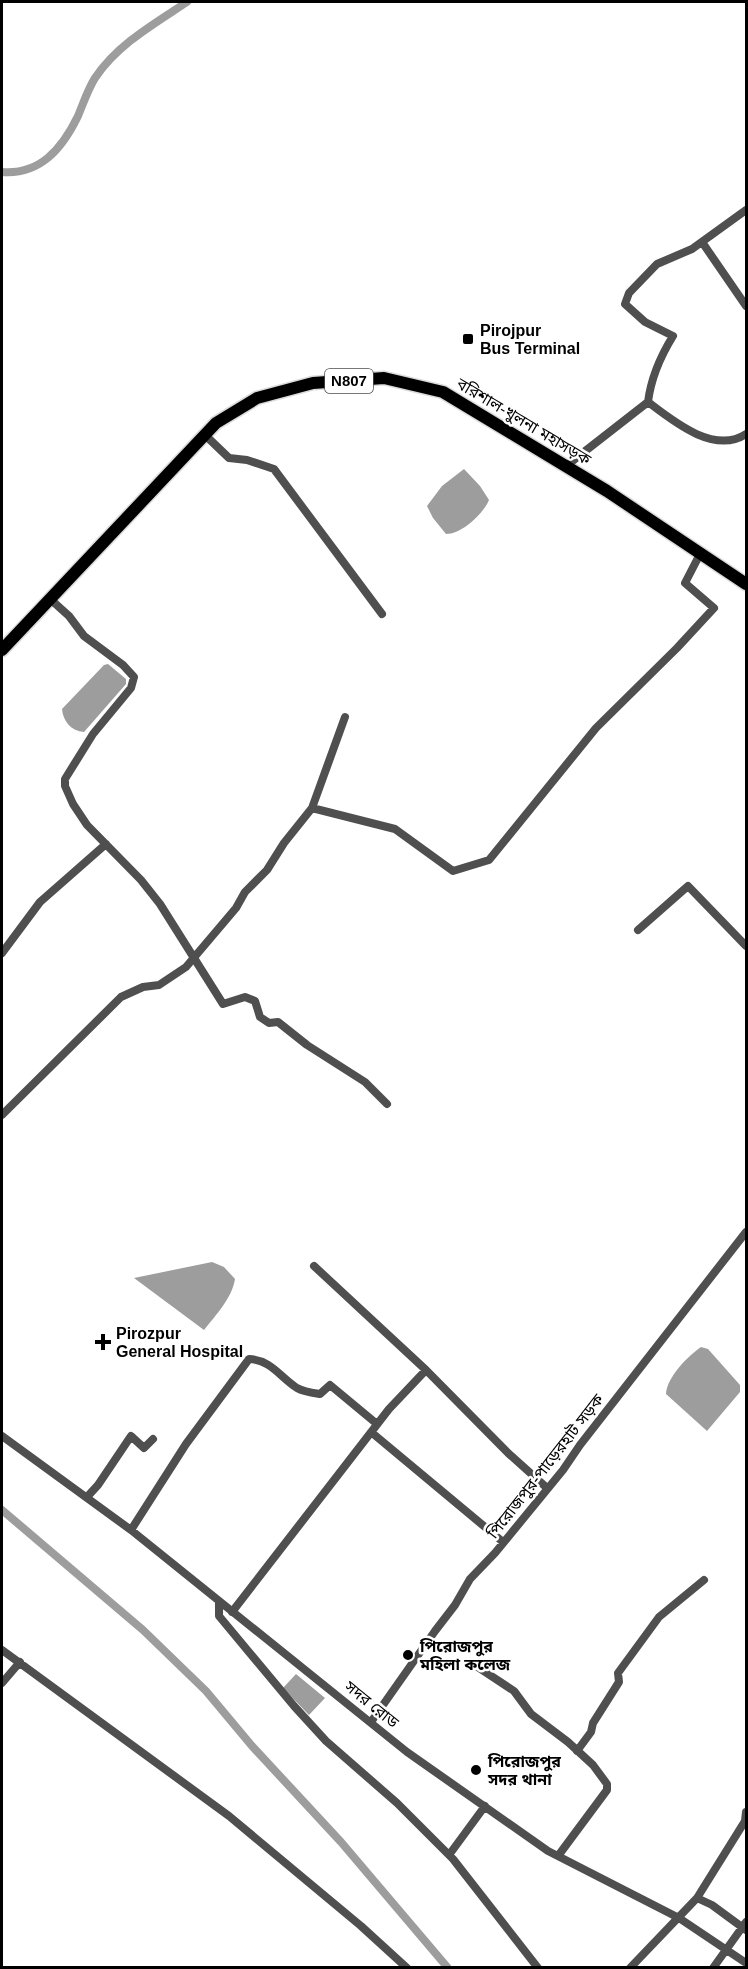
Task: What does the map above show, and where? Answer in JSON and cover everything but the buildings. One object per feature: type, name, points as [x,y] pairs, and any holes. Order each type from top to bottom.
[{"type":"highway","name":"বরিশাল-খুলনা মহাসড়ক","points":[[2,651],[49,598],[216,423],[257,398],[313,383],[384,378],[443,392],[607,491],[747,584]]},
{"type":"street","points":[[566,466],[648,402],[650,386],[660,358],[673,336],[645,322],[625,304],[629,293],[657,264],[692,249],[747,210]]},
{"type":"street","points":[[702,242],[747,306]]},
{"type":"street","points":[[648,402],[673,421],[707,438],[738,440],[747,434]]},
{"type":"street","points":[[205,435],[229,458],[247,460],[274,469],[382,614]]},
{"type":"street","points":[[312,808],[395,829],[453,871],[489,860],[596,728],[714,608],[685,583],[700,554]]},
{"type":"street","points":[[49,598],[69,616],[84,636],[134,677],[131,688],[93,734],[65,779],[65,786],[73,804],[87,825],[141,880],[160,904],[223,1004],[245,997],[255,1001],[261,1017],[269,1023],[278,1022],[307,1045],[364,1082],[387,1104]]},
{"type":"street","points":[[2,1115],[121,997],[143,987],[159,985],[171,979],[195,958],[236,908],[245,892],[267,870],[284,843],[312,808],[345,717]]},
{"type":"street","points":[[2,953],[40,902],[106,844]]},
{"type":"street","points":[[638,930],[688,886],[747,946]]},
{"type":"street","name":"পিরোজপুর-পাড়েরহাট সড়ক","points":[[371,1722],[455,1605],[470,1580],[564,1470],[580,1445],[747,1232]]},
{"type":"street","points":[[314,1266],[426,1370],[508,1453],[547,1488]]},
{"type":"street","points":[[130,1530],[186,1444],[249,1359],[258,1359],[270,1365],[298,1389],[320,1394],[330,1385],[377,1424]]},
{"type":"street","points":[[232,1612],[377,1424],[426,1370]]},
{"type":"street","points":[[371,1432],[503,1542]]},
{"type":"street","name":"সদর রোড","points":[[2,1436],[130,1530],[407,1752],[558,1856],[679,1918],[747,1963]]},
{"type":"street","points":[[87,1497],[98,1485],[131,1436],[144,1448],[153,1439]]},
{"type":"street","points":[[577,1751],[591,1732],[593,1723],[619,1682],[618,1673],[659,1617],[704,1580]]},
{"type":"street","points":[[219,1602],[219,1616],[294,1706],[326,1741],[397,1803],[449,1855],[538,1968]]},
{"type":"street","points":[[2,1650],[229,1815],[354,1919],[407,1968]]},
{"type":"street","points":[[2,1683],[20,1662]]},
{"type":"street","points":[[470,1662],[514,1691],[531,1713],[593,1765],[607,1784],[607,1790],[558,1856]]},
{"type":"street","points":[[449,1855],[485,1806]]},
{"type":"street","points":[[630,1968],[697,1898],[745,1821],[747,1812]]},
{"type":"street","points":[[697,1898],[746,1926],[712,1968]]},
{"type":"shaded area","points":[[464,469],[489,500],[482,511],[465,527],[446,534],[427,506],[442,486]]},
{"type":"shaded area","points":[[108,664],[126,679],[126,684],[84,732],[75,730],[64,718],[62,709],[104,665]]},
{"type":"shaded area","points":[[212,1262],[224,1267],[235,1279],[227,1300],[204,1330],[134,1278]]},
{"type":"shaded area","points":[[701,1347],[708,1349],[740,1385],[740,1392],[707,1431],[666,1394],[674,1374],[684,1361]]},
{"type":"shaded area","points":[[296,1674],[325,1698],[309,1715],[283,1688]]},
{"type":"waterway","points":[[2,172],[28,169],[48,158],[72,128],[92,82],[104,66],[137,36],[187,2]]},
{"type":"waterway","points":[[2,1510],[143,1630],[206,1691],[252,1746],[341,1842],[448,1968]]},
{"type":"place","name":"Pirojpur Bus Terminal","points":[[468,339]]},
{"type":"place","name":"Pirozpur General Hospital","points":[[103,1342]]},
{"type":"place","name":"পিরোজপুর মহিলা কলেজ","points":[[408,1655]]},
{"type":"place","name":"পিরোজপুর সদর থানা","points":[[476,1770]]}]
